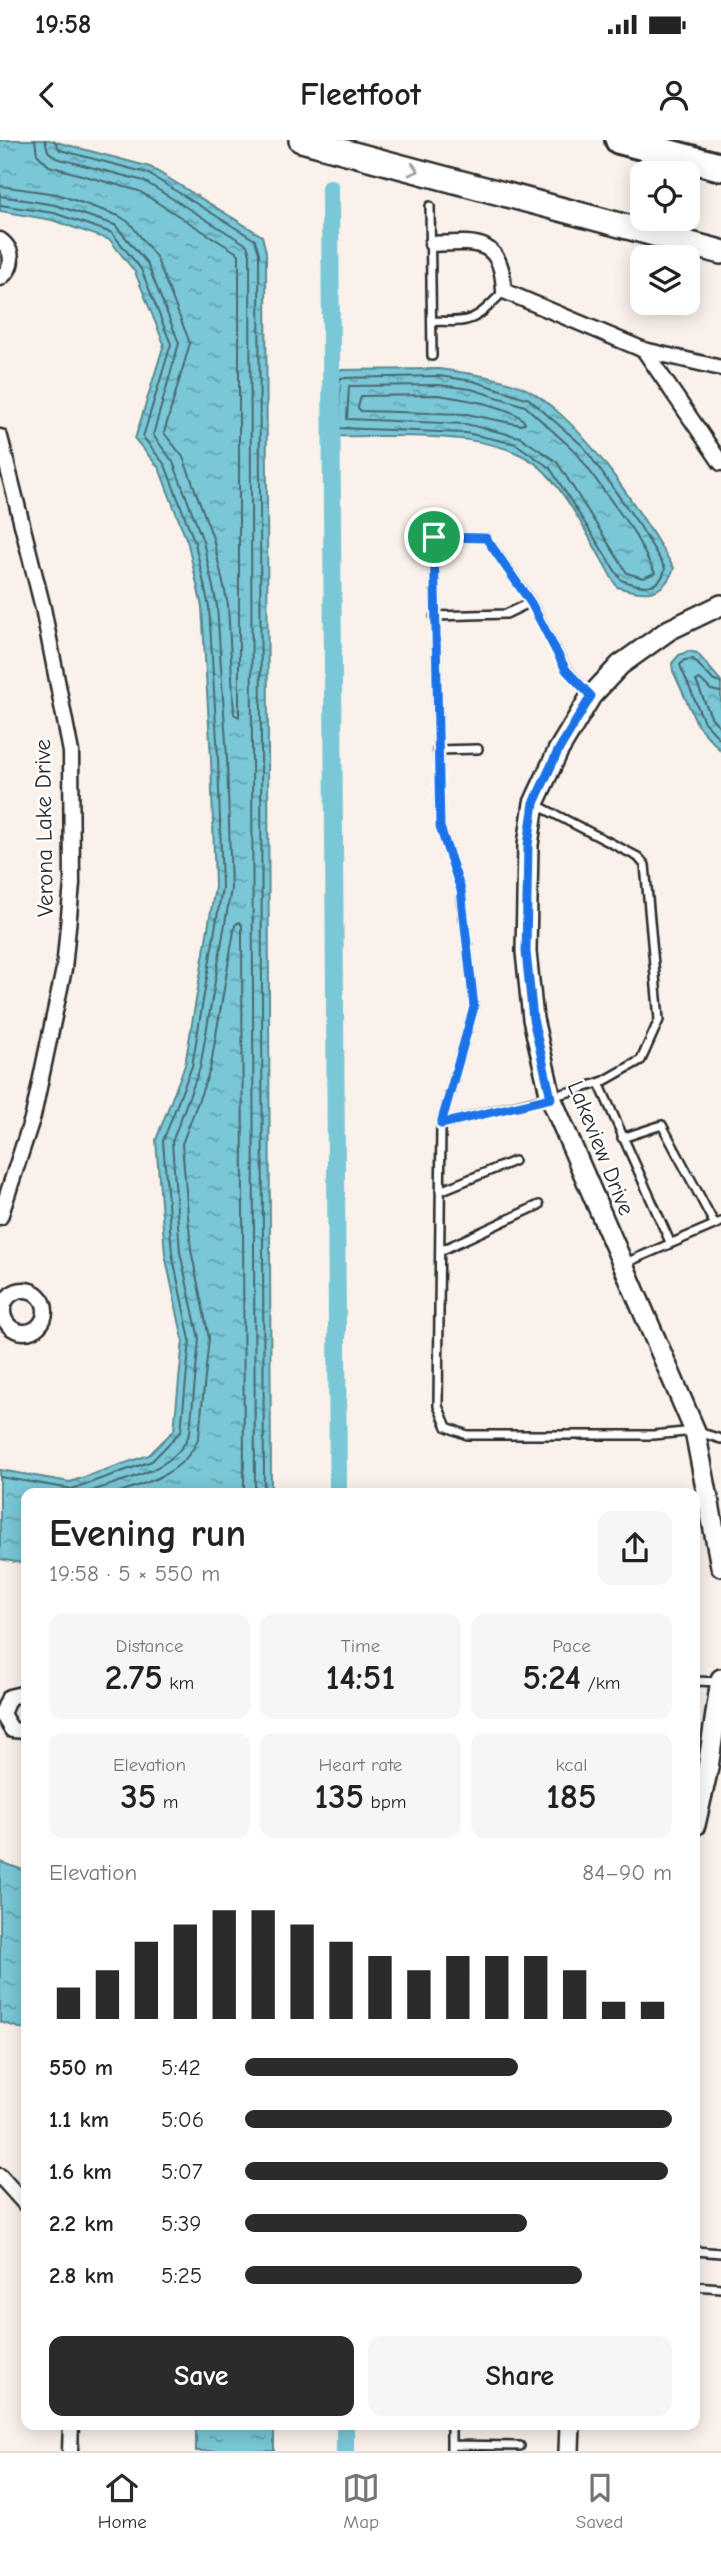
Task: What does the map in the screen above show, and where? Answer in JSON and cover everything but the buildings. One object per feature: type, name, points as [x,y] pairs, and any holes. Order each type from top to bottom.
[{"type":"highway","points":[[619,140],[721,167]]},
{"type":"main road","points":[[301,140],[721,252]]},
{"type":"street","points":[[0,240],[10,251],[12,258],[8,272],[0,278]]},
{"type":"street","points":[[432,244],[471,242],[492,251],[503,267],[504,291],[644,350],[721,368]]},
{"type":"street","points":[[644,350],[721,462]]},
{"type":"street","name":"Verona Lake Drive","points":[[0,438],[43,608],[71,752],[72,884],[64,969],[33,1116],[0,1217]]},
{"type":"street","name":"Lakeview Drive","points":[[721,606],[669,630],[620,665],[591,696],[558,751],[534,803],[528,845],[526,952],[533,1019],[551,1098],[695,1431],[721,1566]]},
{"type":"street","points":[[700,1803],[721,1681]]},
{"type":"street","points":[[21,1693],[15,1693],[2,1701],[2,1714],[7,1726],[21,1732]]},
{"type":"street","points":[[0,2175],[21,2199]]},
{"type":"street","points":[[71,2430],[71,2451]]},
{"type":"street","points":[[569,2451],[570,2430]]},
{"type":"lane","points":[[430,206],[432,356]]},
{"type":"lane","points":[[432,321],[458,322],[477,318],[504,291]]},
{"type":"lane","points":[[591,696],[566,670],[531,603],[486,538],[434,537],[440,827],[461,890],[474,1007],[441,1124],[438,1406],[447,1427],[467,1435],[653,1435],[695,1431],[721,1439]]},
{"type":"lane","points":[[434,616],[506,614],[531,603]]},
{"type":"lane","points":[[437,750],[478,749]]},
{"type":"lane","points":[[441,1124],[551,1098],[599,1083],[641,1060],[660,1020],[645,865],[638,857],[534,803]]},
{"type":"lane","points":[[599,1083],[670,1242]]},
{"type":"lane","points":[[622,1138],[662,1125],[718,1223],[622,1265]]},
{"type":"lane","points":[[440,1192],[514,1161]]},
{"type":"lane","points":[[440,1251],[538,1205]]},
{"type":"lane","points":[[700,1681],[721,1681]]},
{"type":"lane","points":[[700,2251],[721,2253]]},
{"type":"lane","points":[[700,2286],[721,2288]]},
{"type":"lane","points":[[451,2430],[451,2448],[520,2446]]},
{"type":"water","points":[[0,140],[49,140],[150,167],[262,236],[266,252],[271,1488],[21,1488],[21,1563],[0,1559],[0,1470],[70,1482],[149,1455],[174,1430],[183,1340],[165,1254],[156,1140],[185,1065],[215,887],[202,607],[188,544],[159,468],[135,439],[164,344],[135,272],[110,240],[52,220],[0,211]]},
{"type":"water","points":[[439,369],[512,383],[533,393],[574,427],[612,473],[674,568],[664,585],[651,592],[635,592],[617,587],[565,498],[545,472],[526,457],[501,447],[474,441],[414,436],[332,436],[331,370]]},
{"type":"water","points":[[688,651],[697,653],[721,681],[721,751],[698,726],[673,671],[672,663],[679,655]]},
{"type":"water","points":[[0,1862],[21,1869],[21,2028],[0,2022]]},
{"type":"water","points":[[196,2430],[274,2430],[274,2451],[196,2451]]},
{"type":"waterway","points":[[330,188],[338,1488]]},
{"type":"waterway","points":[[345,2430],[345,2451]]},
{"type":"route","points":[[434,537],[486,538],[531,603],[566,670],[591,696],[558,751],[534,803],[528,845],[526,952],[533,1019],[551,1098],[441,1124],[474,1007],[461,890],[440,827],[434,537]]}]
